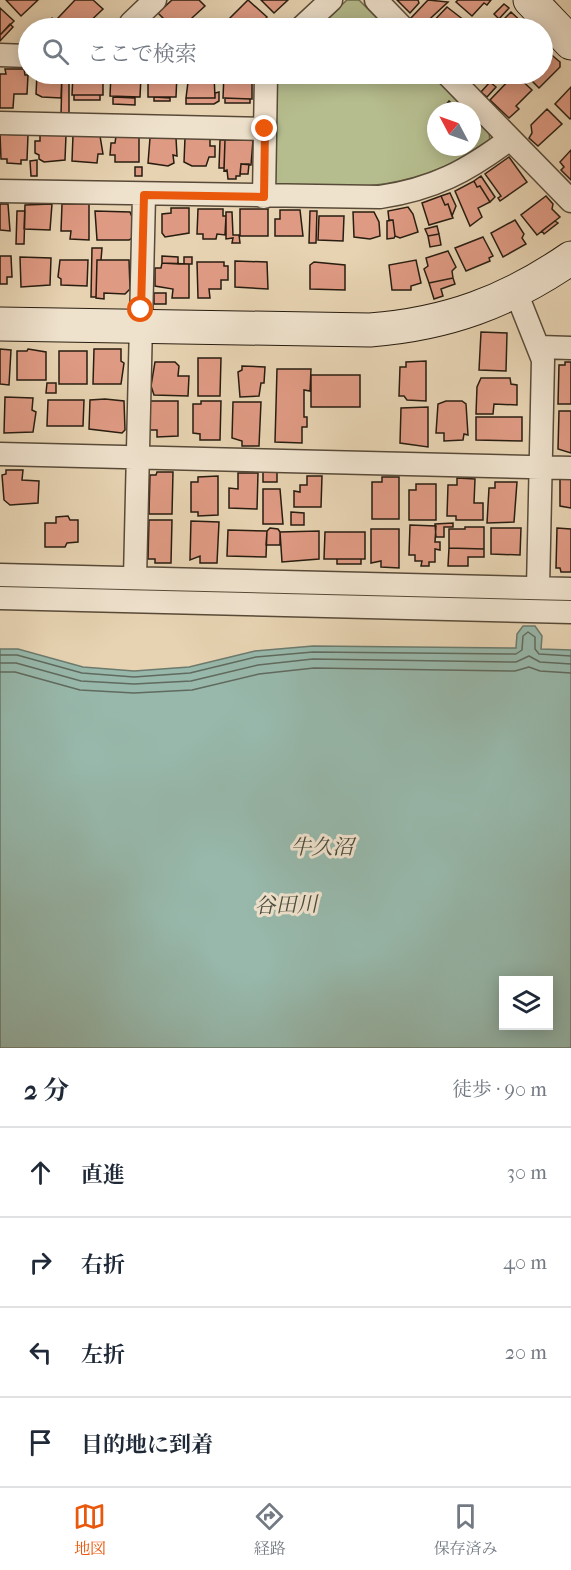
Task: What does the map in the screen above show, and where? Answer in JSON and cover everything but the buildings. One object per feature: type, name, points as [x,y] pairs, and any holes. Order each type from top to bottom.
[{"type":"street","points":[[136,18],[155,0]]},
{"type":"street","points":[[312,18],[331,0]]},
{"type":"street","points":[[376,0],[393,18]]},
{"type":"street","points":[[530,0],[547,18]]},
{"type":"street","points":[[553,24],[571,43]]},
{"type":"street","points":[[0,55],[18,56]]},
{"type":"street","points":[[264,197],[266,84]]},
{"type":"street","points":[[457,84],[571,201]]},
{"type":"street","points":[[0,123],[265,129]]},
{"type":"street","points":[[0,191],[353,198],[405,193],[431,186],[457,175],[510,139]]},
{"type":"street","points":[[135,578],[144,195]]},
{"type":"street","points":[[0,324],[369,330],[408,327],[441,321],[516,292],[571,258]]},
{"type":"street","points":[[516,292],[540,347],[543,360],[538,588]]},
{"type":"street","points":[[540,347],[571,348]]},
{"type":"street","points":[[0,454],[571,468]]},
{"type":"street","points":[[0,575],[571,589]]},
{"type":"street","points":[[0,598],[571,612]]},
{"type":"green space","points":[[347,0],[359,0],[377,18],[328,18]]},
{"type":"green space","points":[[273,84],[442,84],[460,102],[427,102],[427,156],[466,156],[434,171],[409,179],[359,187],[271,186]]},
{"type":"green space","points":[[481,123],[489,131],[490,143],[481,148]]},
{"type":"water","name":"牛久沼","points":[[523,626],[535,626],[542,636],[541,649],[571,650],[571,1048],[0,1048],[0,649],[18,649],[83,667],[134,671],[189,667],[255,651],[313,646],[516,648],[517,634]]},
{"type":"route","points":[[141,310],[144,195],[264,197],[265,129]]},
{"type":"water label","name":"谷田川","points":[[286,905]]}]
